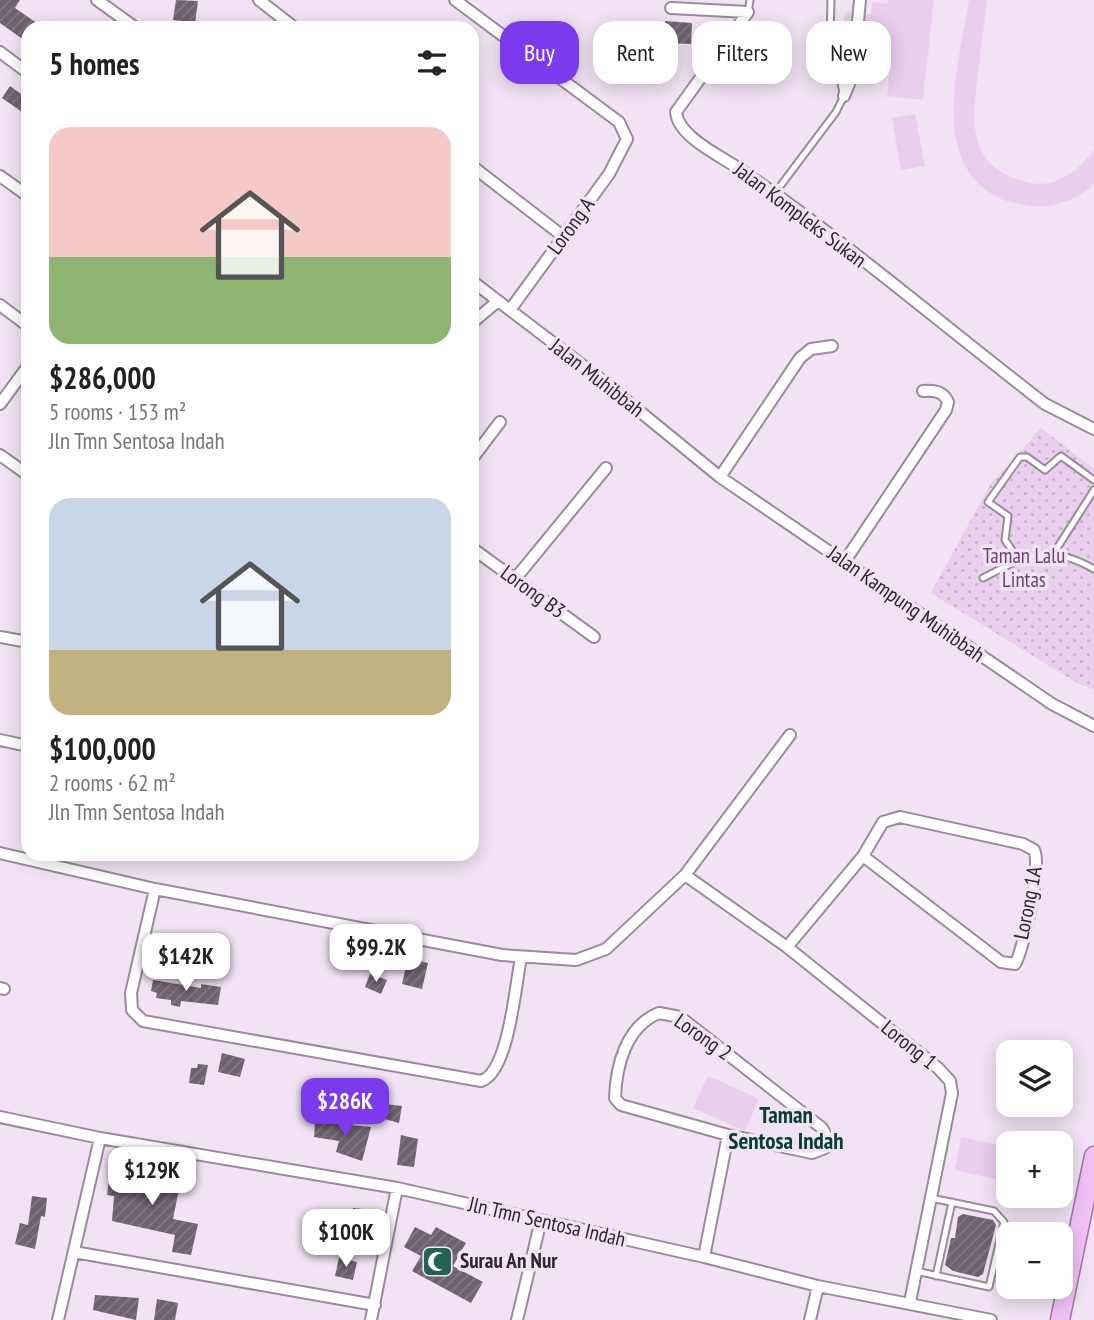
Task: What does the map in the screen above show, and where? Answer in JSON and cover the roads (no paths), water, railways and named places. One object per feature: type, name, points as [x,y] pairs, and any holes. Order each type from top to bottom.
[{"type":"main road","points":[[1060,1320],[1089,1203],[1094,1156]]},
{"type":"street","points":[[97,0],[126,21]]},
{"type":"street","points":[[259,0],[286,21]]},
{"type":"street","name":"Lorong A","points":[[455,0],[619,122],[627,139],[609,174],[510,310]]},
{"type":"street","points":[[844,96],[853,74],[860,0]]},
{"type":"street","name":"Jalan Kompleks Sukan","points":[[670,8],[749,6]]},
{"type":"street","name":"Jalan Kompleks Sukan","points":[[749,6],[676,112],[677,120],[690,135],[775,193],[1045,404],[1094,429]]},
{"type":"street","points":[[0,52],[21,68]]},
{"type":"street","points":[[479,171],[564,237]]},
{"type":"street","points":[[0,176],[21,191]]},
{"type":"street","name":"Jalan Muhibbah","points":[[479,286],[720,477]]},
{"type":"street","points":[[479,317],[498,301]]},
{"type":"street","points":[[0,305],[21,321]]},
{"type":"street","points":[[720,477],[800,358],[811,349],[832,346]]},
{"type":"street","points":[[0,404],[21,376]]},
{"type":"street","points":[[845,561],[946,410],[948,402],[943,394],[933,390],[923,391]]},
{"type":"street","points":[[479,450],[500,422]]},
{"type":"street","points":[[0,455],[21,470]]},
{"type":"street","points":[[515,579],[606,468]]},
{"type":"street","name":"Jalan Kampung Muhibbah","points":[[720,477],[1052,704],[1094,726]]},
{"type":"street","name":"Lorong B3","points":[[479,553],[594,637]]},
{"type":"street","points":[[0,637],[21,641]]},
{"type":"street","points":[[34,861],[155,889],[520,958],[576,960],[606,949],[685,875],[790,735]]},
{"type":"street","points":[[0,740],[21,744]]},
{"type":"street","name":"Lorong 1A","points":[[787,947],[863,856],[883,822],[900,817],[1030,846],[1037,856],[1037,861],[1015,964],[1002,962],[863,856]]},
{"type":"street","points":[[0,853],[21,858]]},
{"type":"street","name":"Lorong 1","points":[[685,875],[787,947],[938,1068],[950,1081],[952,1093],[910,1302]]},
{"type":"street","points":[[155,889],[131,993],[132,1010],[144,1021],[221,1036],[474,1082],[486,1080],[500,1060],[520,958]]},
{"type":"street","name":"Lorong 2","points":[[667,1013],[680,1017],[822,1128],[828,1139],[825,1148],[812,1153],[727,1135],[631,1110],[617,1102],[615,1086],[624,1049],[635,1030],[650,1016],[667,1013]]},
{"type":"street","name":"Jln Tmn Sentosa Indah","points":[[0,1117],[100,1138],[397,1188],[704,1256],[818,1286],[991,1320]]},
{"type":"street","points":[[704,1256],[727,1135]]},
{"type":"street","points":[[58,1320],[100,1138]]},
{"type":"street","points":[[372,1320],[397,1188]]},
{"type":"street","points":[[517,1320],[541,1220]]},
{"type":"street","points":[[74,1252],[375,1305]]},
{"type":"street","points":[[810,1320],[818,1286]]},
{"type":"lane","points":[[775,193],[836,112],[844,96],[830,40],[831,0]]},
{"type":"lane","points":[[1019,560],[1005,540],[1008,517],[988,502],[1020,457],[1027,457],[1045,470],[1061,456],[1094,480]]},
{"type":"lane","points":[[1054,552],[1094,490]]},
{"type":"lane","points":[[983,578],[1019,560],[1054,552],[1066,554],[1094,569]]},
{"type":"lane","points":[[916,1271],[989,1287],[1004,1222],[994,1211],[932,1198]]},
{"type":"lane","points":[[936,1276],[952,1202]]},
{"type":"place","name":"Surau An Nur","points":[[437,1261]]},
{"type":"district","name":"Taman Sentosa Indah","points":[[786,1128]]},
{"type":"park label","name":"Taman Lalu Lintas","points":[[1024,568]]}]
